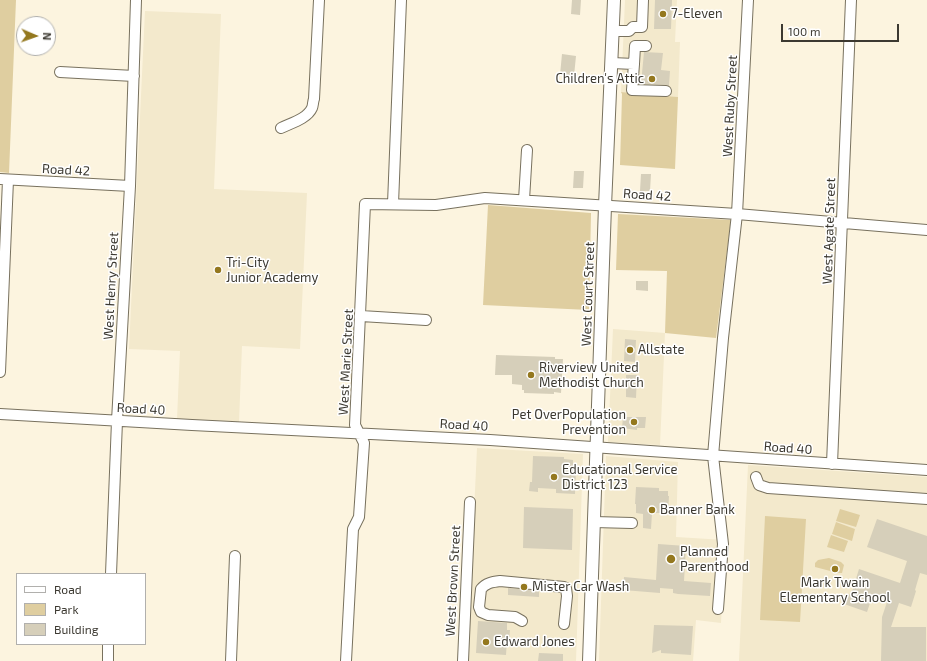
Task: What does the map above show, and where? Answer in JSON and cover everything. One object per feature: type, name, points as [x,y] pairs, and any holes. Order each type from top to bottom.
[{"type":"main road","name":"West Court Street","points":[[589,661],[605,206],[614,0]]},
{"type":"street","name":"West Henry Street","points":[[111,573],[117,421],[130,186],[136,0]]},
{"type":"street","points":[[281,128],[307,115],[312,108],[314,98],[319,0]]},
{"type":"street","points":[[393,204],[401,0]]},
{"type":"street","points":[[613,31],[629,31],[633,27],[642,27],[643,0]]},
{"type":"street","name":"West Ruby Street","points":[[713,456],[723,338],[737,214],[748,0]]},
{"type":"street","name":"West Agate Street","points":[[832,464],[851,0]]},
{"type":"street","points":[[646,46],[634,46],[632,90],[666,91]]},
{"type":"street","points":[[612,63],[634,64]]},
{"type":"street","points":[[60,72],[134,76]]},
{"type":"street","points":[[524,200],[527,150]]},
{"type":"street","points":[[0,372],[4,180]]},
{"type":"street","name":"Road 42","points":[[4,180],[130,186]]},
{"type":"street","name":"Road 42","points":[[365,204],[436,205],[485,198],[737,214],[927,230]]},
{"type":"street","name":"West Marie Street","points":[[346,661],[352,529],[359,517],[364,443],[355,425],[365,204]]},
{"type":"street","points":[[361,316],[426,320]]},
{"type":"street","name":"Road 40","points":[[0,414],[490,440],[927,470]]},
{"type":"street","points":[[713,456],[723,544],[718,609]]},
{"type":"street","points":[[756,477],[759,485],[768,488],[927,499]]},
{"type":"street","name":"West Brown Street","points":[[463,661],[470,502]]},
{"type":"street","points":[[594,522],[632,523]]},
{"type":"street","points":[[231,661],[235,556]]},
{"type":"street","points":[[522,621],[515,617],[488,615],[481,612],[481,589],[491,582],[500,581],[564,587],[566,588],[568,596],[564,624]]},
{"type":"street","points":[[108,645],[108,661]]},
{"type":"shaded area","points":[[625,0],[677,0],[675,42],[680,42],[678,97],[621,92]]},
{"type":"shaded area","name":"Tri-City Junior Academy","points":[[145,11],[221,14],[214,189],[307,193],[300,349],[242,346],[239,422],[177,419],[180,351],[129,349]]},
{"type":"shaded area","points":[[613,329],[665,333],[660,445],[608,442]]},
{"type":"shaded area","points":[[477,448],[583,454],[576,661],[467,661]]},
{"type":"shaded area","points":[[606,456],[678,462],[676,537],[725,540],[721,623],[696,620],[693,661],[599,661]]},
{"type":"shaded area","name":"Mark Twain Elementary School","points":[[748,465],[927,477],[927,661],[739,661]]},
{"type":"green space","points":[[0,0],[16,0],[9,173],[0,172]]},
{"type":"green space","points":[[621,92],[678,97],[675,169],[620,165]]},
{"type":"green space","points":[[488,205],[591,213],[589,310],[483,305]]},
{"type":"green space","points":[[618,214],[731,220],[716,338],[665,333],[667,271],[616,270]]},
{"type":"green space","points":[[840,509],[860,515],[856,527],[836,521]]},
{"type":"green space","points":[[765,516],[806,519],[800,622],[760,620]]},
{"type":"green space","points":[[836,522],[855,529],[852,541],[832,534]]},
{"type":"green space","points":[[831,535],[848,541],[844,552],[827,547]]},
{"type":"green space","points":[[829,558],[841,562],[844,565],[842,573],[815,567],[815,563],[818,560]]},
{"type":"building","points":[[572,0],[581,0],[580,15],[571,14]]},
{"type":"building","name":"7-Eleven","points":[[655,0],[672,0],[671,29],[654,29]]},
{"type":"building","points":[[644,52],[663,53],[661,70],[670,71],[669,85],[641,84]]},
{"type":"building","points":[[562,54],[576,56],[574,76],[560,75]]},
{"type":"building","points":[[574,171],[584,171],[583,188],[573,188]]},
{"type":"building","points":[[641,174],[651,174],[650,191],[640,191]]},
{"type":"building","points":[[636,281],[648,281],[648,291],[636,290]]},
{"type":"building","name":"Allstate","points":[[625,339],[636,340],[635,362],[624,361]]},
{"type":"building","points":[[496,355],[555,357],[555,359],[563,359],[561,393],[524,393],[524,390],[522,390],[522,385],[512,384],[512,375],[495,375]]},
{"type":"building","points":[[626,375],[637,375],[636,398],[626,397]]},
{"type":"building","name":"Pet OverPopulation Prevention","points":[[623,417],[646,417],[645,428],[637,428],[637,430],[622,428]]},
{"type":"building","name":"Educational Service District 123","points":[[533,456],[564,457],[564,459],[573,460],[573,471],[576,471],[575,494],[556,493],[556,489],[538,488],[538,492],[529,491],[530,482],[532,482]]},
{"type":"building","name":"Banner Bank","points":[[636,487],[659,488],[659,491],[668,491],[668,513],[652,513],[651,529],[643,528],[643,514],[636,513]]},
{"type":"building","points":[[524,507],[573,509],[572,550],[523,548]]},
{"type":"building","points":[[877,519],[927,536],[927,575],[920,573],[911,607],[899,603],[891,627],[926,627],[926,661],[881,661],[882,617],[888,599],[873,594],[867,612],[844,604],[848,594],[851,595],[859,569],[900,583],[907,561],[867,547]]},
{"type":"building","points":[[658,544],[686,546],[684,581],[711,583],[710,596],[678,594],[673,593],[673,589],[660,588],[660,593],[623,590],[624,577],[656,580]]},
{"type":"building","points":[[508,588],[539,591],[539,597],[508,595]]},
{"type":"building","points":[[478,621],[507,623],[507,630],[510,630],[509,641],[507,640],[506,655],[476,653]]},
{"type":"building","points":[[654,625],[693,626],[691,655],[661,653],[661,650],[652,653]]},
{"type":"building","points":[[539,653],[563,654],[563,661],[538,661]]},
{"type":"place","name":"7-Eleven","points":[[663,14]]},
{"type":"place","name":"Children's Attic","points":[[652,79]]},
{"type":"place","name":"Tri-City Junior Academy","points":[[218,270]]},
{"type":"place","name":"Allstate","points":[[630,350]]},
{"type":"place","name":"Riverview United Methodist Church","points":[[531,375]]},
{"type":"place","name":"Pet OverPopulation Prevention","points":[[634,422]]},
{"type":"place","name":"Educational Service District 123","points":[[554,477]]},
{"type":"place","name":"Banner Bank","points":[[652,510]]},
{"type":"place","name":"Planned Parenthood","points":[[671,559]]},
{"type":"place","name":"Mark Twain Elementary School","points":[[835,569]]},
{"type":"place","name":"Mister Car Wash","points":[[524,587]]},
{"type":"place","name":"Edward Jones","points":[[486,642]]}]
